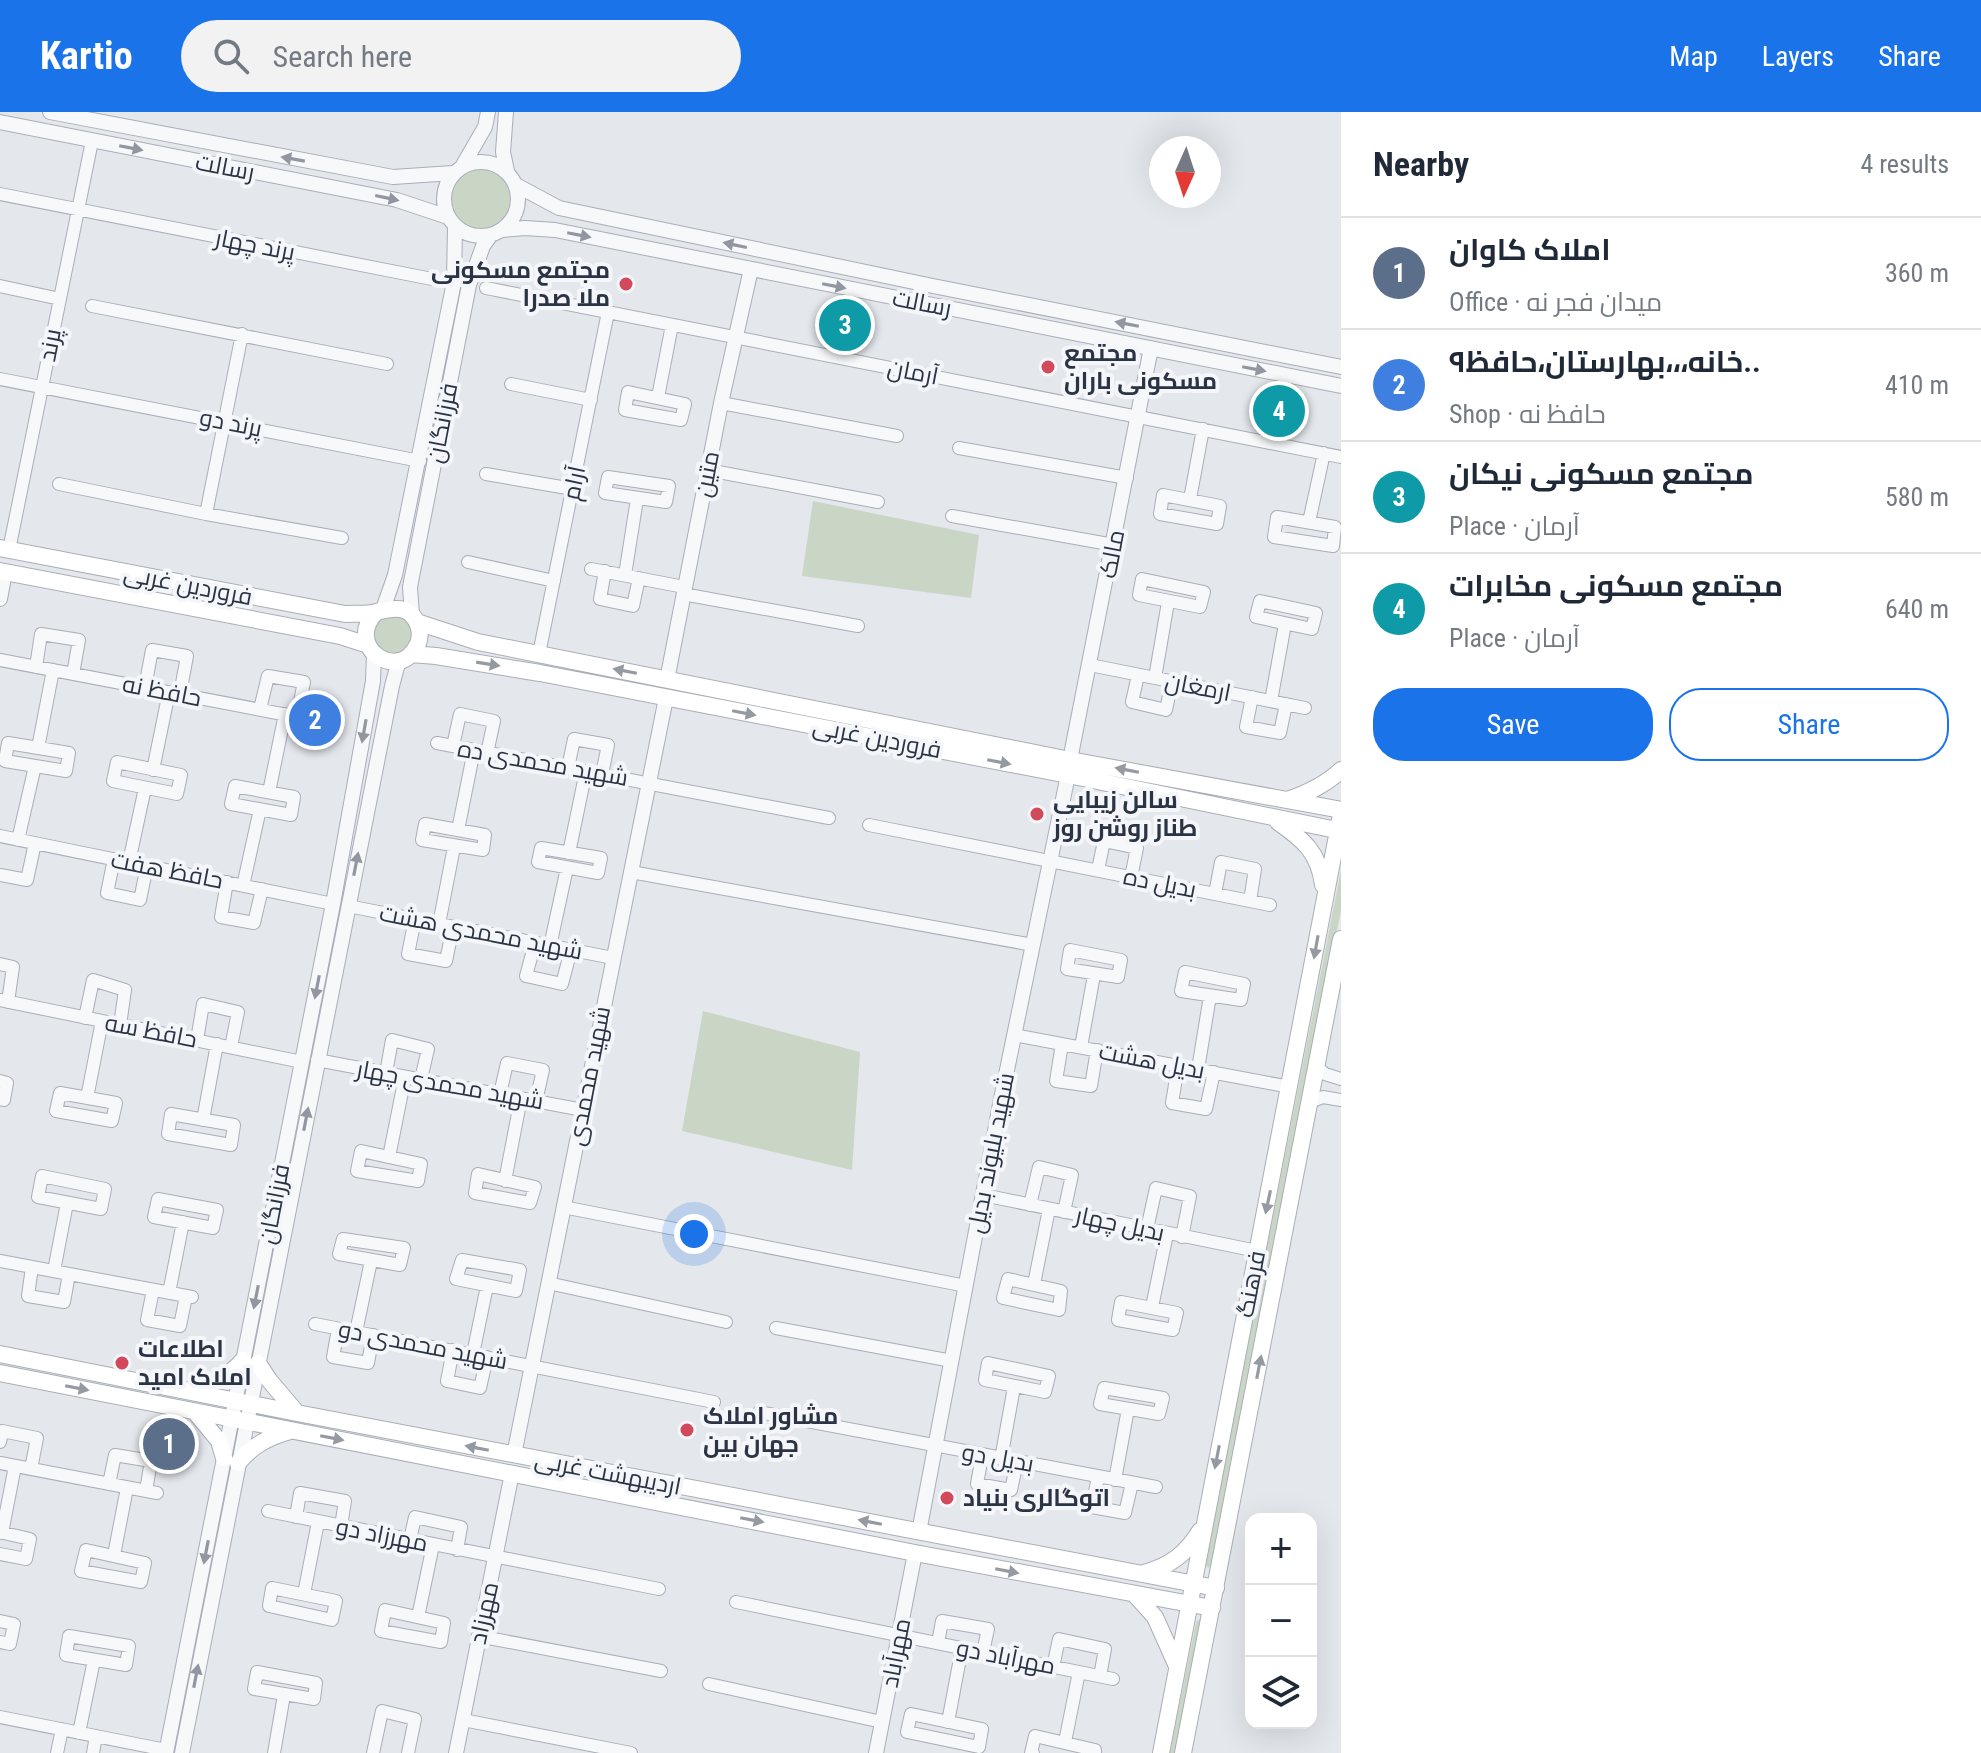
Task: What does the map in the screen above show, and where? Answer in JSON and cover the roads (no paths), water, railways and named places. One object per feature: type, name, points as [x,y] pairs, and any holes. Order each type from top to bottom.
[{"type":"main road","name":"فروردین غربی","points":[[5,549],[345,614],[380,610]]},
{"type":"main road","name":"فروردین غربی","points":[[3,571],[340,636],[371,649]]},
{"type":"main road","points":[[399,608],[415,619],[419,639],[405,657],[390,661],[371,649],[366,627],[380,610],[399,608]]},
{"type":"main road","name":"فروردین غربی","points":[[415,619],[478,642],[1069,767],[1270,817],[1340,822]]},
{"type":"main road","name":"فروردین غربی","points":[[405,657],[436,656],[1069,767],[1287,800],[1340,822]]},
{"type":"main road","points":[[1287,800],[1307,794],[1341,770]]},
{"type":"main road","points":[[1270,817],[1296,834],[1311,850],[1321,866],[1325,896]]},
{"type":"main road","name":"فرهنگ","points":[[1161,1753],[1340,822]]},
{"type":"main road","name":"فرهنگ","points":[[1183,1753],[1341,939]]},
{"type":"main road","name":"اردیبهشت غربی","points":[[0,1354],[1216,1588]]},
{"type":"main road","points":[[187,1391],[213,1383],[251,1361],[297,1413]]},
{"type":"main road","name":"اردیبهشت غربی","points":[[0,1373],[915,1553],[1212,1608]]},
{"type":"main road","points":[[194,1411],[231,1460],[260,1443],[292,1431]]},
{"type":"main road","points":[[713,1512],[716,1493]]},
{"type":"main road","points":[[1139,1574],[1163,1568],[1178,1559],[1193,1544],[1204,1524]]},
{"type":"main road","points":[[1135,1595],[1155,1617],[1177,1667]]},
{"type":"street","name":"رسالت","points":[[50,112],[393,177],[458,169]]},
{"type":"street","points":[[458,169],[482,161],[498,165],[507,171],[516,185],[516,213],[496,232],[479,236],[466,233],[452,222],[443,194],[458,169],[485,127],[488,112]]},
{"type":"street","points":[[506,112],[503,128],[507,171]]},
{"type":"street","name":"رسالت","points":[[0,122],[397,200],[452,222]]},
{"type":"street","name":"پرند","points":[[5,549],[42,388],[92,141]]},
{"type":"street","name":"رسالت","points":[[516,185],[559,208],[1341,367]]},
{"type":"street","name":"پرند چهار","points":[[0,194],[432,279]]},
{"type":"street","name":"فرزانگان","points":[[380,610],[395,575],[454,282],[452,222]]},
{"type":"street","name":"رسالت","points":[[496,232],[525,228],[555,230],[1341,386]]},
{"type":"street","name":"فرزانگان","points":[[415,619],[410,587],[469,285],[483,246],[496,232]]},
{"type":"street","name":"متین","points":[[667,680],[721,403],[751,269]]},
{"type":"street","points":[[0,286],[60,299]]},
{"type":"street","name":"آرمان","points":[[486,288],[1341,457]]},
{"type":"street","points":[[92,306],[387,364]]},
{"type":"street","name":"آرام","points":[[539,654],[608,312]]},
{"type":"street","points":[[658,397],[672,325]]},
{"type":"street","points":[[206,514],[242,334]]},
{"type":"street","name":"مالک","points":[[1069,767],[1151,348]]},
{"type":"street","name":"پرند دو","points":[[0,379],[420,461]]},
{"type":"street","points":[[511,384],[591,400]]},
{"type":"street","points":[[628,392],[658,397],[685,404],[681,420],[625,410],[628,392]]},
{"type":"street","points":[[721,403],[897,436]]},
{"type":"street","points":[[1190,499],[1203,429]]},
{"type":"street","points":[[959,448],[1127,478]]},
{"type":"street","points":[[1309,522],[1324,453]]},
{"type":"street","points":[[708,470],[878,502]]},
{"type":"street","points":[[486,474],[573,489]]},
{"type":"street","points":[[608,477],[669,486],[666,502],[637,499],[605,493],[608,477]]},
{"type":"street","points":[[59,484],[342,538]]},
{"type":"street","points":[[1163,495],[1190,499],[1220,506],[1217,524],[1160,514],[1163,495]]},
{"type":"street","points":[[625,575],[637,499]]},
{"type":"street","points":[[952,516],[1114,545]]},
{"type":"street","points":[[1277,517],[1309,522],[1335,527],[1333,546],[1274,537],[1277,517]]},
{"type":"street","points":[[468,562],[554,581]]},
{"type":"street","points":[[591,569],[858,626]]},
{"type":"street","points":[[0,599],[3,571]]},
{"type":"street","points":[[605,571],[600,599],[633,606],[639,578]]},
{"type":"street","points":[[1142,579],[1204,592],[1200,607],[1168,602],[1139,595],[1142,579]]},
{"type":"street","points":[[1155,678],[1168,602]]},
{"type":"street","points":[[1271,701],[1285,624]]},
{"type":"street","points":[[36,667],[41,634],[79,640],[73,674]]},
{"type":"street","name":"فرزانگان","points":[[341,905],[373,681],[371,649]]},
{"type":"street","points":[[145,687],[152,650],[187,656],[153,770]]},
{"type":"street","name":"فرزانگان","points":[[177,1752],[231,1460],[341,905],[394,674],[405,657]]},
{"type":"street","name":"حافظ نه","points":[[0,660],[324,722]]},
{"type":"street","name":"ارمغان","points":[[1090,665],[1305,708]]},
{"type":"street","points":[[38,748],[53,670]]},
{"type":"street","points":[[1138,675],[1132,702],[1166,710],[1172,681]]},
{"type":"street","points":[[260,709],[268,676],[304,682],[269,792]]},
{"type":"street","points":[[1252,697],[1246,727],[1280,733],[1286,704]]},
{"type":"street","name":"شهید محمدی","points":[[514,1455],[666,698]]},
{"type":"street","points":[[453,746],[460,714],[494,721],[487,753]]},
{"type":"street","points":[[568,768],[574,739],[608,745],[602,774]]},
{"type":"street","points":[[8,743],[69,753],[66,771],[35,766],[5,761],[8,743]]},
{"type":"street","name":"شهید محمدی ده","points":[[437,743],[829,818]]},
{"type":"street","points":[[458,830],[474,750]]},
{"type":"street","points":[[117,762],[181,775],[177,794],[145,788],[113,781],[117,762]]},
{"type":"street","points":[[18,840],[35,766]]},
{"type":"street","name":"شهید بلیوند بدیل","points":[[919,1532],[1014,1035],[1069,767]]},
{"type":"street","points":[[569,853],[586,771]]},
{"type":"street","points":[[235,786],[294,797],[291,815],[260,809],[231,804],[235,786]]},
{"type":"street","points":[[129,862],[145,788]]},
{"type":"street","points":[[243,886],[260,809]]},
{"type":"street","points":[[425,824],[486,837],[482,851],[454,847],[421,839],[425,824]]},
{"type":"street","name":"بدیل ده","points":[[869,825],[1270,905]]},
{"type":"street","name":"حافظ هفت","points":[[0,836],[341,905]]},
{"type":"street","points":[[1098,870],[1104,841],[1137,848],[1131,877]]},
{"type":"street","points":[[0,875],[27,880],[35,843]]},
{"type":"street","points":[[439,924],[454,847]]},
{"type":"street","points":[[542,847],[601,860],[597,874],[567,868],[538,861],[542,847]]},
{"type":"street","points":[[114,859],[107,893],[140,900],[147,866]]},
{"type":"street","points":[[1215,894],[1221,862],[1255,869],[1250,901]]},
{"type":"street","points":[[550,946],[567,868]]},
{"type":"street","points":[[631,872],[1033,945]]},
{"type":"street","points":[[227,882],[221,917],[254,923],[262,889]]},
{"type":"street","name":"شهید محمدی هشت","points":[[341,905],[613,958]]},
{"type":"street","points":[[415,919],[408,954],[446,961],[453,927]]},
{"type":"street","points":[[535,943],[526,976],[562,984],[571,950]]},
{"type":"street","points":[[0,964],[13,967],[4,1001]]},
{"type":"street","points":[[1185,972],[1244,984],[1241,1000],[1210,996],[1181,991],[1185,972]]},
{"type":"street","points":[[1081,1047],[1094,975]]},
{"type":"street","points":[[85,1018],[93,980],[125,990],[120,1025]]},
{"type":"street","points":[[1198,1069],[1210,996]]},
{"type":"street","name":"حافظ سه","points":[[4,1001],[310,1061]]},
{"type":"street","points":[[197,1040],[203,1004],[238,1012],[231,1047]]},
{"type":"street","points":[[87,1098],[102,1021]]},
{"type":"street","name":"بدیل هشت","points":[[1014,1035],[1290,1087]]},
{"type":"street","points":[[386,1073],[392,1040],[428,1049],[421,1079]]},
{"type":"street","points":[[203,1120],[217,1044]]},
{"type":"street","points":[[1062,1044],[1056,1081],[1091,1086],[1097,1050]]},
{"type":"street","name":"شهید محمدی چهار","points":[[310,1061],[583,1110]]},
{"type":"street","points":[[500,1094],[507,1063],[543,1070],[536,1101]]},
{"type":"street","points":[[1178,1066],[1172,1103],[1194,1107],[1206,1109],[1214,1072]]},
{"type":"street","points":[[1317,1067],[1325,1074],[1341,1079]]},
{"type":"street","points":[[389,1157],[405,1077]]},
{"type":"street","points":[[0,1081],[7,1083],[4,1100],[0,1099]]},
{"type":"street","points":[[1310,1102],[1323,1097],[1341,1100]]},
{"type":"street","points":[[505,1181],[521,1098]]},
{"type":"street","points":[[171,1114],[203,1120],[234,1125],[231,1145],[168,1134],[171,1114]]},
{"type":"street","points":[[361,1151],[389,1157],[421,1164],[418,1181],[357,1171],[361,1151]]},
{"type":"street","points":[[1030,1205],[1039,1167],[1072,1175],[1064,1212]]},
{"type":"street","points":[[478,1174],[505,1181],[535,1187],[530,1203],[475,1193],[478,1174]]},
{"type":"street","points":[[42,1176],[105,1189],[101,1209],[67,1203],[38,1197],[42,1176]]},
{"type":"street","points":[[1147,1229],[1156,1188],[1190,1196],[1182,1237]]},
{"type":"street","name":"بدیل چهار","points":[[983,1195],[1257,1251]]},
{"type":"street","points":[[158,1199],[217,1210],[213,1228],[183,1222],[154,1217],[158,1199]]},
{"type":"street","points":[[54,1271],[67,1203]]},
{"type":"street","points":[[563,1207],[966,1286]]},
{"type":"street","points":[[1034,1284],[1049,1209]]},
{"type":"street","points":[[169,1293],[183,1222]]},
{"type":"street","points":[[1152,1307],[1167,1234]]},
{"type":"street","points":[[343,1239],[404,1248],[400,1265],[371,1261],[339,1254],[343,1239]]},
{"type":"street","points":[[462,1260],[520,1270],[516,1291],[487,1286],[456,1279],[462,1260]]},
{"type":"street","points":[[0,1261],[189,1296],[180,1326],[147,1320],[153,1290]]},
{"type":"street","points":[[356,1332],[371,1261]]},
{"type":"street","points":[[32,1267],[28,1296],[64,1302],[69,1274]]},
{"type":"street","points":[[1008,1279],[1034,1284],[1061,1291],[1059,1310],[1003,1298],[1008,1279]]},
{"type":"street","points":[[548,1283],[726,1322]]},
{"type":"street","points":[[473,1354],[487,1286]]},
{"type":"street","name":"شهید محمدی دو","points":[[315,1324],[714,1402]]},
{"type":"street","points":[[776,1328],[952,1361]]},
{"type":"street","points":[[338,1329],[333,1357],[368,1363],[373,1335]]},
{"type":"street","points":[[453,1350],[447,1381],[480,1388],[487,1357]]},
{"type":"street","points":[[988,1363],[1049,1376],[1045,1392],[1014,1387],[985,1380],[988,1363]]},
{"type":"street","points":[[1001,1459],[1014,1387]]},
{"type":"street","points":[[1104,1388],[1163,1398],[1159,1414],[1128,1409],[1100,1404],[1104,1388]]},
{"type":"street","points":[[1115,1480],[1128,1409]]},
{"type":"street","name":"بدیل دو","points":[[759,1412],[1156,1487]]},
{"type":"street","points":[[0,1442],[2,1431],[37,1438],[31,1469]]},
{"type":"street","points":[[0,1463],[127,1488],[152,1492],[151,1461],[115,1455],[109,1484]]},
{"type":"street","points":[[982,1456],[977,1484],[1011,1490],[1017,1462]]},
{"type":"street","points":[[0,1554],[26,1559],[30,1539],[1,1533],[15,1466]]},
{"type":"street","name":"مهرزاد","points":[[456,1753],[512,1473]]},
{"type":"street","points":[[1098,1477],[1092,1507],[1125,1513],[1132,1483]]},
{"type":"street","points":[[114,1555],[127,1488]]},
{"type":"street","points":[[296,1517],[300,1493],[345,1501],[341,1526]]},
{"type":"street","name":"مهرزاد دو","points":[[268,1511],[659,1589]]},
{"type":"street","points":[[410,1540],[415,1517],[461,1527],[457,1550]]},
{"type":"street","points":[[304,1594],[318,1522]]},
{"type":"street","points":[[418,1617],[433,1545]]},
{"type":"street","points":[[86,1550],[114,1555],[145,1563],[141,1582],[81,1571],[86,1550]]},
{"type":"street","name":"مهرآباد","points":[[876,1753],[915,1553]]},
{"type":"street","points":[[272,1588],[304,1594],[336,1601],[332,1620],[269,1606],[272,1588]]},
{"type":"street","name":"مهرآباد دو","points":[[736,1602],[1113,1679]]},
{"type":"street","points":[[385,1610],[418,1617],[444,1623],[441,1642],[381,1631],[385,1610]]},
{"type":"street","points":[[0,1621],[14,1624],[10,1644],[0,1642]]},
{"type":"street","points":[[938,1643],[942,1621],[988,1629],[983,1652]]},
{"type":"street","points":[[69,1636],[129,1646],[126,1665],[94,1660],[66,1655],[69,1636]]},
{"type":"street","points":[[478,1636],[661,1671]]},
{"type":"street","points":[[1053,1667],[1059,1639],[1105,1649],[1100,1676]]},
{"type":"street","points":[[948,1722],[962,1648]]},
{"type":"street","points":[[79,1733],[94,1660]]},
{"type":"street","points":[[257,1672],[316,1683],[314,1699],[284,1695],[254,1689],[257,1672]]},
{"type":"street","points":[[1065,1742],[1079,1672]]},
{"type":"street","points":[[709,1684],[882,1722]]},
{"type":"street","points":[[274,1753],[284,1695]]},
{"type":"street","points":[[373,1753],[382,1711],[415,1719],[408,1753]]},
{"type":"street","points":[[911,1714],[948,1722],[982,1729],[979,1747],[907,1732],[911,1714]]},
{"type":"street","points":[[0,1717],[177,1752]]},
{"type":"street","points":[[463,1720],[631,1753]]},
{"type":"street","points":[[57,1753],[62,1729]]},
{"type":"street","points":[[93,1753],[96,1736]]},
{"type":"street","points":[[1033,1753],[1035,1736],[1095,1750],[1095,1753]]},
{"type":"place","name":"مجتمع مسکونی ملا صدرا","points":[[626,284]]},
{"type":"place","name":"مجتمع مسکونی نیکان","points":[[845,325]]},
{"type":"place","name":"مجتمع مسکونی باران","points":[[1048,367]]},
{"type":"place","name":"مجتمع مسکونی مخابرات","points":[[1279,411]]},
{"type":"place","name":"خانه،،،بهارستان،حافظ۹..","points":[[315,720]]},
{"type":"place","name":"سالن زیبایی طناز روشن روز","points":[[1037,814]]},
{"type":"place","name":"اطلاعات املاک امید","points":[[122,1363]]},
{"type":"place","name":"مشاور املاک جهان بین","points":[[687,1430]]},
{"type":"place","name":"املاک کاوان","points":[[169,1444]]},
{"type":"place","name":"اتوگالری بنیاد","points":[[947,1498]]}]
